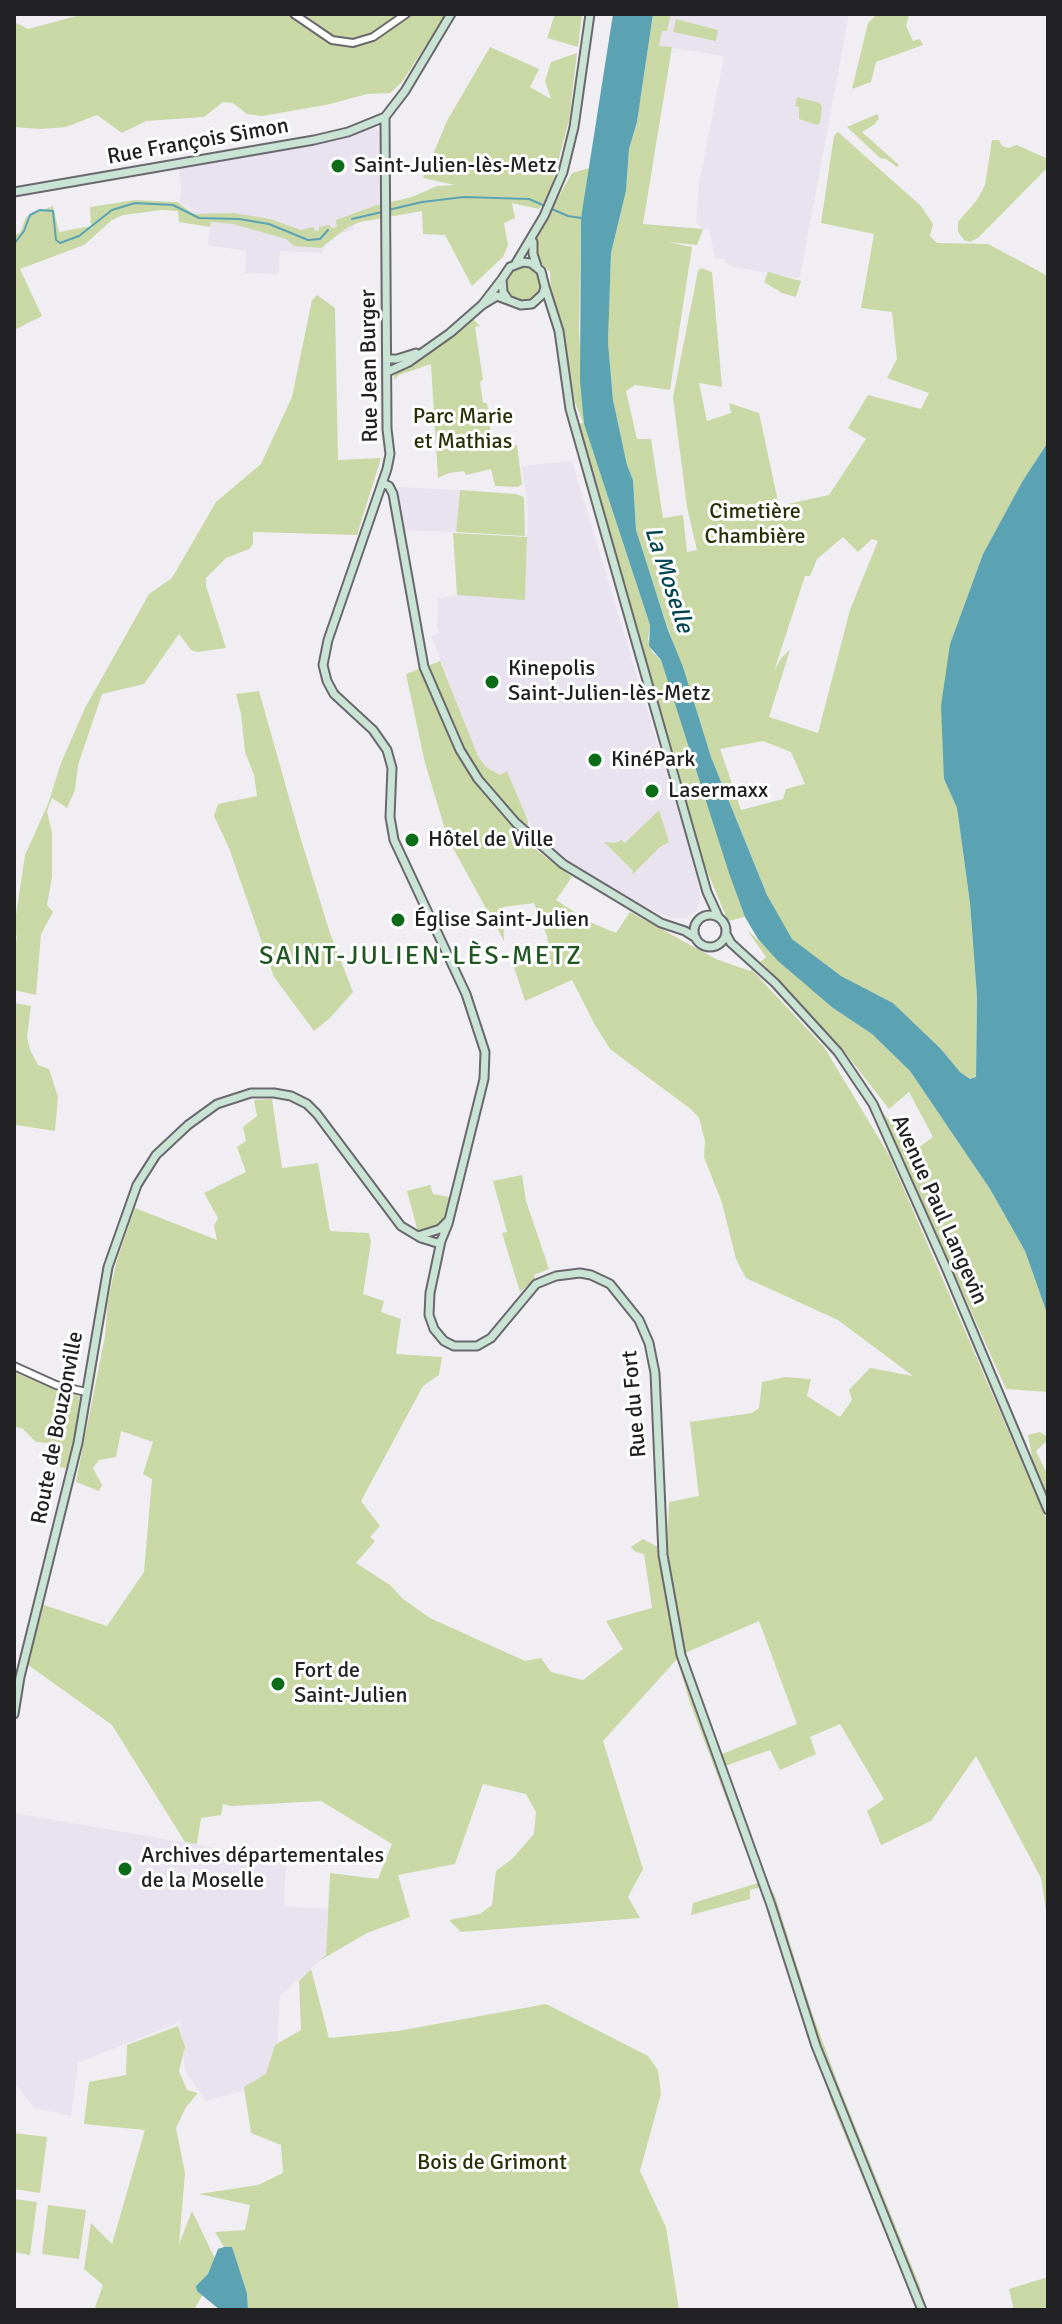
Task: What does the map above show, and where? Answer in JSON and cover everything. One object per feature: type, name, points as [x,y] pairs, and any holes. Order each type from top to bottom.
[{"type":"main road","points":[[385,117],[405,91],[451,14]]},
{"type":"main road","points":[[387,372],[409,362],[462,324],[516,263],[534,235],[563,172],[574,127],[589,15]]},
{"type":"main road","name":"Rue François Simon","points":[[14,192],[314,140],[348,132],[385,117]]},
{"type":"main road","name":"Rue Jean Burger","points":[[385,117],[390,454],[332,626],[323,665],[334,694],[373,730],[387,750],[393,776],[391,824],[394,840],[466,994],[485,1052],[484,1079],[449,1219],[437,1240]]},
{"type":"main road","points":[[382,483],[389,486],[393,494],[424,667],[439,706],[469,765],[516,823],[551,855],[595,885],[673,928],[685,931],[703,945],[718,945],[726,934],[724,922],[707,892],[570,409],[558,326],[544,276],[537,266],[532,247],[534,235]]},
{"type":"main road","points":[[516,263],[537,266]]},
{"type":"main road","points":[[502,279],[507,298]]},
{"type":"main road","points":[[532,304],[543,294],[545,287]]},
{"type":"main road","points":[[482,305],[497,296],[516,304],[532,304],[548,311],[558,326]]},
{"type":"main road","points":[[387,359],[405,357],[429,348]]},
{"type":"main road","points":[[696,938],[694,930],[707,892]]},
{"type":"main road","points":[[673,928],[718,916]]},
{"type":"main road","name":"Avenue Paul Langevin","points":[[726,934],[731,943],[775,983],[838,1052],[873,1104],[1048,1510]]},
{"type":"main road","name":"Avenue Paul Langevin","points":[[718,945],[746,956]]},
{"type":"main road","name":"Route de Bouzonville","points":[[14,1714],[19,1680],[70,1482],[108,1267],[137,1185],[156,1155],[207,1110],[251,1093],[282,1094],[300,1100],[317,1114],[401,1226],[418,1236],[437,1240]]},
{"type":"main road","name":"Rue du Fort","points":[[437,1240],[429,1315],[437,1334],[454,1346],[471,1347],[484,1343],[529,1291],[556,1276],[580,1273],[602,1279],[628,1303],[645,1331],[654,1364],[662,1538],[674,1625],[693,1691],[774,1913],[816,2046],[922,2310]]},
{"type":"main road","name":"Route de Bouzonville","points":[[14,1689],[19,1680]]},
{"type":"street","points":[[294,14],[324,36],[353,43],[373,37],[406,14]]},
{"type":"street","points":[[14,1366],[56,1385],[86,1392]]},
{"type":"shaded area","points":[[671,14],[849,14],[800,277],[729,266],[724,259],[715,258],[709,230],[696,223],[699,184],[724,56],[659,46],[662,31],[667,31]]},
{"type":"shaded area","points":[[376,128],[380,132],[380,207],[351,214],[354,230],[330,235],[322,253],[280,251],[279,274],[245,273],[246,251],[208,245],[211,216],[194,214],[190,207],[179,204],[179,169],[303,146]]},
{"type":"shaded area","points":[[572,461],[690,851],[700,902],[695,912],[686,918],[670,918],[628,900],[576,869],[541,838],[528,821],[507,772],[501,775],[486,767],[478,756],[431,636],[439,633],[438,599],[457,595],[525,599],[528,510],[522,466]]},
{"type":"shaded area","points":[[396,487],[460,490],[456,532],[404,530]]},
{"type":"shaded area","points":[[14,1813],[286,1860],[284,1906],[328,1909],[326,1955],[280,1996],[277,2054],[270,2075],[249,2089],[206,2101],[185,2071],[180,2022],[78,2063],[71,2116],[34,2108],[14,2081]]},
{"type":"green space","points":[[289,14],[313,33],[331,37],[305,14],[446,14],[402,82],[390,93],[367,94],[262,116],[247,114],[233,103],[223,102],[204,117],[146,121],[122,133],[97,115],[66,127],[14,127],[14,22],[28,29],[77,16]]},
{"type":"green space","points":[[555,14],[582,14],[578,47],[547,38]]},
{"type":"green space","name":"Cimetière Chambière","points":[[653,14],[671,14],[667,31],[662,31],[659,46],[672,47],[643,224],[703,229],[697,245],[668,242],[692,247],[670,390],[635,385],[626,391],[637,439],[651,439],[663,518],[683,515],[687,552],[697,550],[687,507],[673,397],[701,268],[712,272],[722,387],[699,383],[707,421],[731,413],[729,403],[759,413],[779,506],[829,495],[866,439],[848,428],[868,395],[921,409],[929,393],[887,378],[897,359],[892,312],[861,308],[874,234],[821,223],[834,136],[838,132],[921,206],[933,224],[930,236],[937,243],[988,244],[1048,276],[1048,442],[1022,482],[983,554],[950,644],[944,779],[957,808],[970,903],[977,997],[976,1077],[970,1079],[960,1072],[893,1003],[841,976],[792,939],[767,895],[711,757],[636,530],[633,480],[613,400],[608,342],[611,253],[626,191],[629,149],[637,122]],"holes":[[[843,537],[858,552],[872,539],[878,541],[850,610],[818,733],[769,717],[790,650],[774,671],[805,576],[810,576],[817,559]],[[763,741],[791,752],[805,784],[786,789],[783,799],[741,810],[720,749]]]},
{"type":"green space","points":[[877,14],[909,14],[906,26],[913,41],[920,39],[923,45],[876,62],[871,82],[852,89],[868,23]]},
{"type":"green space","points":[[676,19],[718,30],[716,41],[673,32]]},
{"type":"green space","points":[[490,47],[539,69],[530,87],[551,99],[545,81],[551,62],[577,53],[569,120],[549,196],[539,209],[512,203],[515,218],[504,223],[508,245],[503,257],[472,286],[445,235],[423,234],[422,211],[360,222],[348,227],[321,248],[294,246],[286,239],[233,224],[211,222],[210,227],[179,222],[178,211],[162,210],[123,215],[112,220],[84,245],[20,269],[42,316],[14,330],[14,235],[20,233],[26,217],[53,206],[59,232],[91,226],[90,207],[135,200],[177,202],[194,214],[233,213],[270,219],[301,230],[313,227],[315,231],[330,225],[331,228],[337,227],[336,220],[374,206],[412,197],[437,186],[455,185],[423,178],[447,121]]},
{"type":"green space","points":[[797,97],[820,103],[820,123],[817,125],[799,119],[799,107],[795,106]]},
{"type":"green space","points":[[877,114],[879,118],[875,124],[862,132],[899,165],[897,167],[880,158],[847,127]]},
{"type":"green space","points":[[992,140],[999,140],[1002,146],[1008,148],[1017,145],[1048,159],[1048,167],[978,238],[970,242],[958,232],[958,222],[985,185]]},
{"type":"green space","points":[[590,168],[581,218],[579,328],[584,424],[650,625],[648,639],[652,652],[661,660],[745,917],[728,921],[689,828],[574,424],[583,423],[575,402],[562,325],[551,297],[550,272],[534,251],[536,237],[572,173]]},
{"type":"green space","points":[[524,266],[537,271],[542,284],[537,297],[524,302],[511,297],[506,284],[511,271]]},
{"type":"green space","points":[[768,272],[801,281],[796,297],[764,282]]},
{"type":"green space","points":[[317,295],[335,308],[338,460],[381,458],[357,535],[253,532],[253,544],[249,549],[226,558],[206,578],[226,648],[197,652],[191,650],[179,634],[144,684],[102,694],[67,808],[52,798],[47,811],[52,833],[52,877],[47,905],[53,912],[41,934],[36,995],[14,990],[17,937],[14,928],[25,855],[48,804],[61,763],[85,708],[149,594],[172,578],[216,502],[261,464],[292,397],[312,300]]},
{"type":"green space","name":"Parc Marie et Mathias","points":[[473,319],[480,326],[475,327],[483,380],[480,382],[483,403],[487,403],[492,444],[494,447],[517,445],[522,484],[518,487],[495,486],[491,469],[466,475],[464,471],[449,473],[438,478],[431,364],[399,375],[394,380],[399,370],[428,353]]},
{"type":"green space","points":[[460,490],[524,497],[525,536],[456,532]]},
{"type":"green space","points":[[453,533],[527,537],[525,600],[457,595]]},
{"type":"green space","points":[[440,661],[478,756],[486,767],[500,775],[507,771],[528,821],[526,842],[572,877],[556,900],[590,922],[616,933],[630,912],[716,959],[750,971],[766,957],[747,930],[833,1008],[872,1034],[910,1071],[990,1189],[1025,1251],[1048,1316],[1048,1392],[1006,1389],[882,1113],[918,1148],[933,1137],[909,1092],[889,1109],[840,1046],[762,963],[752,970],[824,1047],[889,1155],[1048,1523],[1048,1923],[1041,1878],[976,1756],[931,1821],[881,1845],[867,1811],[884,1799],[840,1724],[810,1737],[816,1754],[780,1770],[770,1750],[725,1766],[767,1882],[775,1896],[839,2086],[927,2310],[917,2310],[834,2109],[760,1887],[750,1890],[750,1899],[691,1915],[693,1903],[758,1883],[690,1703],[677,1659],[603,1741],[643,1869],[628,1897],[640,1918],[461,1932],[449,1920],[480,1914],[492,1905],[496,1871],[512,1859],[534,1834],[536,1812],[526,1794],[483,1784],[455,1864],[398,1875],[410,1917],[367,1933],[319,1961],[326,1955],[330,1873],[378,1879],[392,1844],[321,1801],[223,1804],[221,1815],[201,1818],[197,1844],[185,1842],[112,1725],[24,1662],[38,1603],[107,1626],[144,1572],[152,1479],[143,1474],[153,1442],[121,1431],[116,1457],[99,1460],[93,1468],[102,1485],[99,1491],[76,1482],[116,1263],[135,1208],[217,1240],[214,1226],[218,1218],[204,1193],[246,1172],[237,1147],[246,1141],[243,1127],[257,1116],[254,1100],[272,1099],[282,1168],[318,1163],[330,1231],[369,1233],[371,1242],[363,1294],[384,1301],[381,1312],[401,1319],[396,1354],[442,1357],[439,1375],[423,1386],[361,1501],[380,1526],[370,1537],[375,1541],[356,1563],[390,1585],[403,1599],[430,1618],[525,1661],[541,1658],[551,1672],[583,1680],[623,1649],[606,1621],[652,1608],[644,1554],[631,1547],[643,1539],[656,1546],[667,1545],[669,1502],[699,1496],[690,1422],[752,1413],[759,1408],[762,1382],[785,1377],[811,1379],[807,1396],[840,1417],[852,1400],[849,1390],[870,1368],[913,1376],[838,1320],[746,1278],[736,1259],[722,1203],[704,1157],[705,1141],[699,1118],[610,1049],[572,980],[525,1001],[514,967],[550,957],[547,936],[534,903],[503,907],[504,941],[448,839],[425,763],[406,674]],"holes":[[[759,1621],[797,1724],[722,1754],[685,1653]]]},
{"type":"green space","points":[[259,691],[330,933],[353,992],[314,1031],[274,977],[229,848],[214,816],[218,804],[257,796],[254,775],[245,752],[236,694]]},
{"type":"green space","points":[[659,810],[669,842],[632,875],[633,871],[604,842],[621,840],[625,843]]},
{"type":"green space","points":[[14,1003],[31,1006],[27,1037],[30,1050],[38,1065],[49,1069],[58,1097],[55,1131],[16,1125],[14,1149]]},
{"type":"green space","points":[[522,1175],[526,1201],[549,1269],[534,1275],[535,1279],[520,1292],[502,1233],[507,1232],[493,1181]]},
{"type":"green space","points":[[430,1185],[433,1194],[450,1197],[445,1219],[438,1227],[418,1232],[407,1191]]},
{"type":"green space","points":[[14,1372],[58,1391],[80,1396],[74,1442],[66,1468],[60,1467],[59,1459],[48,1443],[36,1442],[23,1429],[14,1426]]},
{"type":"green space","points":[[1040,1432],[1048,1437],[1036,1451],[1048,1476],[1048,1496],[1033,1463],[1028,1435]]},
{"type":"green space","name":"Bois de Grimont","points":[[311,1969],[329,2038],[398,2031],[546,2004],[648,2056],[658,2070],[661,2094],[640,2171],[666,2227],[679,2310],[248,2310],[247,2293],[232,2248],[224,2247],[215,2232],[245,2230],[250,2205],[199,2194],[258,2185],[283,2173],[281,2145],[251,2133],[244,2087],[266,2074],[275,2045],[301,2030],[299,1981]]},
{"type":"green space","points":[[178,2026],[185,2047],[179,2071],[187,2090],[198,2093],[186,2107],[176,2128],[185,2173],[179,2244],[192,2211],[219,2267],[195,2308],[94,2310],[103,2285],[84,2269],[91,2223],[112,2244],[145,2130],[84,2124],[89,2082],[126,2075],[127,2045]]},
{"type":"green space","points":[[14,2133],[47,2137],[40,2193],[14,2189]]},
{"type":"green space","points":[[14,2199],[37,2202],[30,2255],[14,2252]]},
{"type":"green space","points":[[48,2205],[86,2210],[79,2259],[42,2254]]},
{"type":"green space","points":[[1048,2277],[1048,2310],[1014,2310],[1009,2289]]},
{"type":"water","points":[[613,14],[653,14],[637,122],[629,149],[626,191],[611,253],[608,342],[613,400],[633,480],[636,530],[668,630],[711,757],[767,895],[792,939],[841,976],[893,1003],[970,1079],[976,1077],[977,997],[970,903],[957,808],[944,779],[941,706],[950,644],[983,554],[1022,482],[1048,442],[1048,1316],[1025,1251],[990,1189],[910,1071],[872,1034],[833,1008],[778,961],[758,939],[745,917],[729,873],[661,660],[649,646],[650,625],[584,424],[580,381],[581,218]]},
{"type":"water","points":[[232,2247],[247,2293],[248,2310],[220,2310],[197,2291],[196,2286],[208,2274],[218,2249]]},
{"type":"waterway","points":[[388,210],[464,197],[529,199],[568,216],[581,218]]},
{"type":"waterway","points":[[14,244],[24,231],[30,215],[40,210],[53,211],[56,240],[60,243],[79,236],[112,210],[135,203],[173,205],[199,218],[239,219],[269,224],[308,240],[320,239],[328,230]]},
{"type":"waterway","points":[[352,219],[382,212]]},
{"type":"place","name":"Saint-Julien-lès-Metz","points":[[338,166]]},
{"type":"place","name":"Kinepolis Saint-Julien-lès-Metz","points":[[492,682]]},
{"type":"place","name":"KinéPark","points":[[595,760]]},
{"type":"place","name":"Lasermaxx","points":[[652,791]]},
{"type":"place","name":"Hôtel de Ville","points":[[412,840]]},
{"type":"place","name":"Église Saint-Julien","points":[[398,920]]},
{"type":"place","name":"Fort de Saint-Julien","points":[[278,1684]]},
{"type":"place","name":"Archives départementales de la Moselle","points":[[125,1869]]},
{"type":"district","name":"SAINT-JULIEN-LÈS-METZ","points":[[421,957]]},
{"type":"water label","name":"La Moselle","points":[[668,580]]}]
